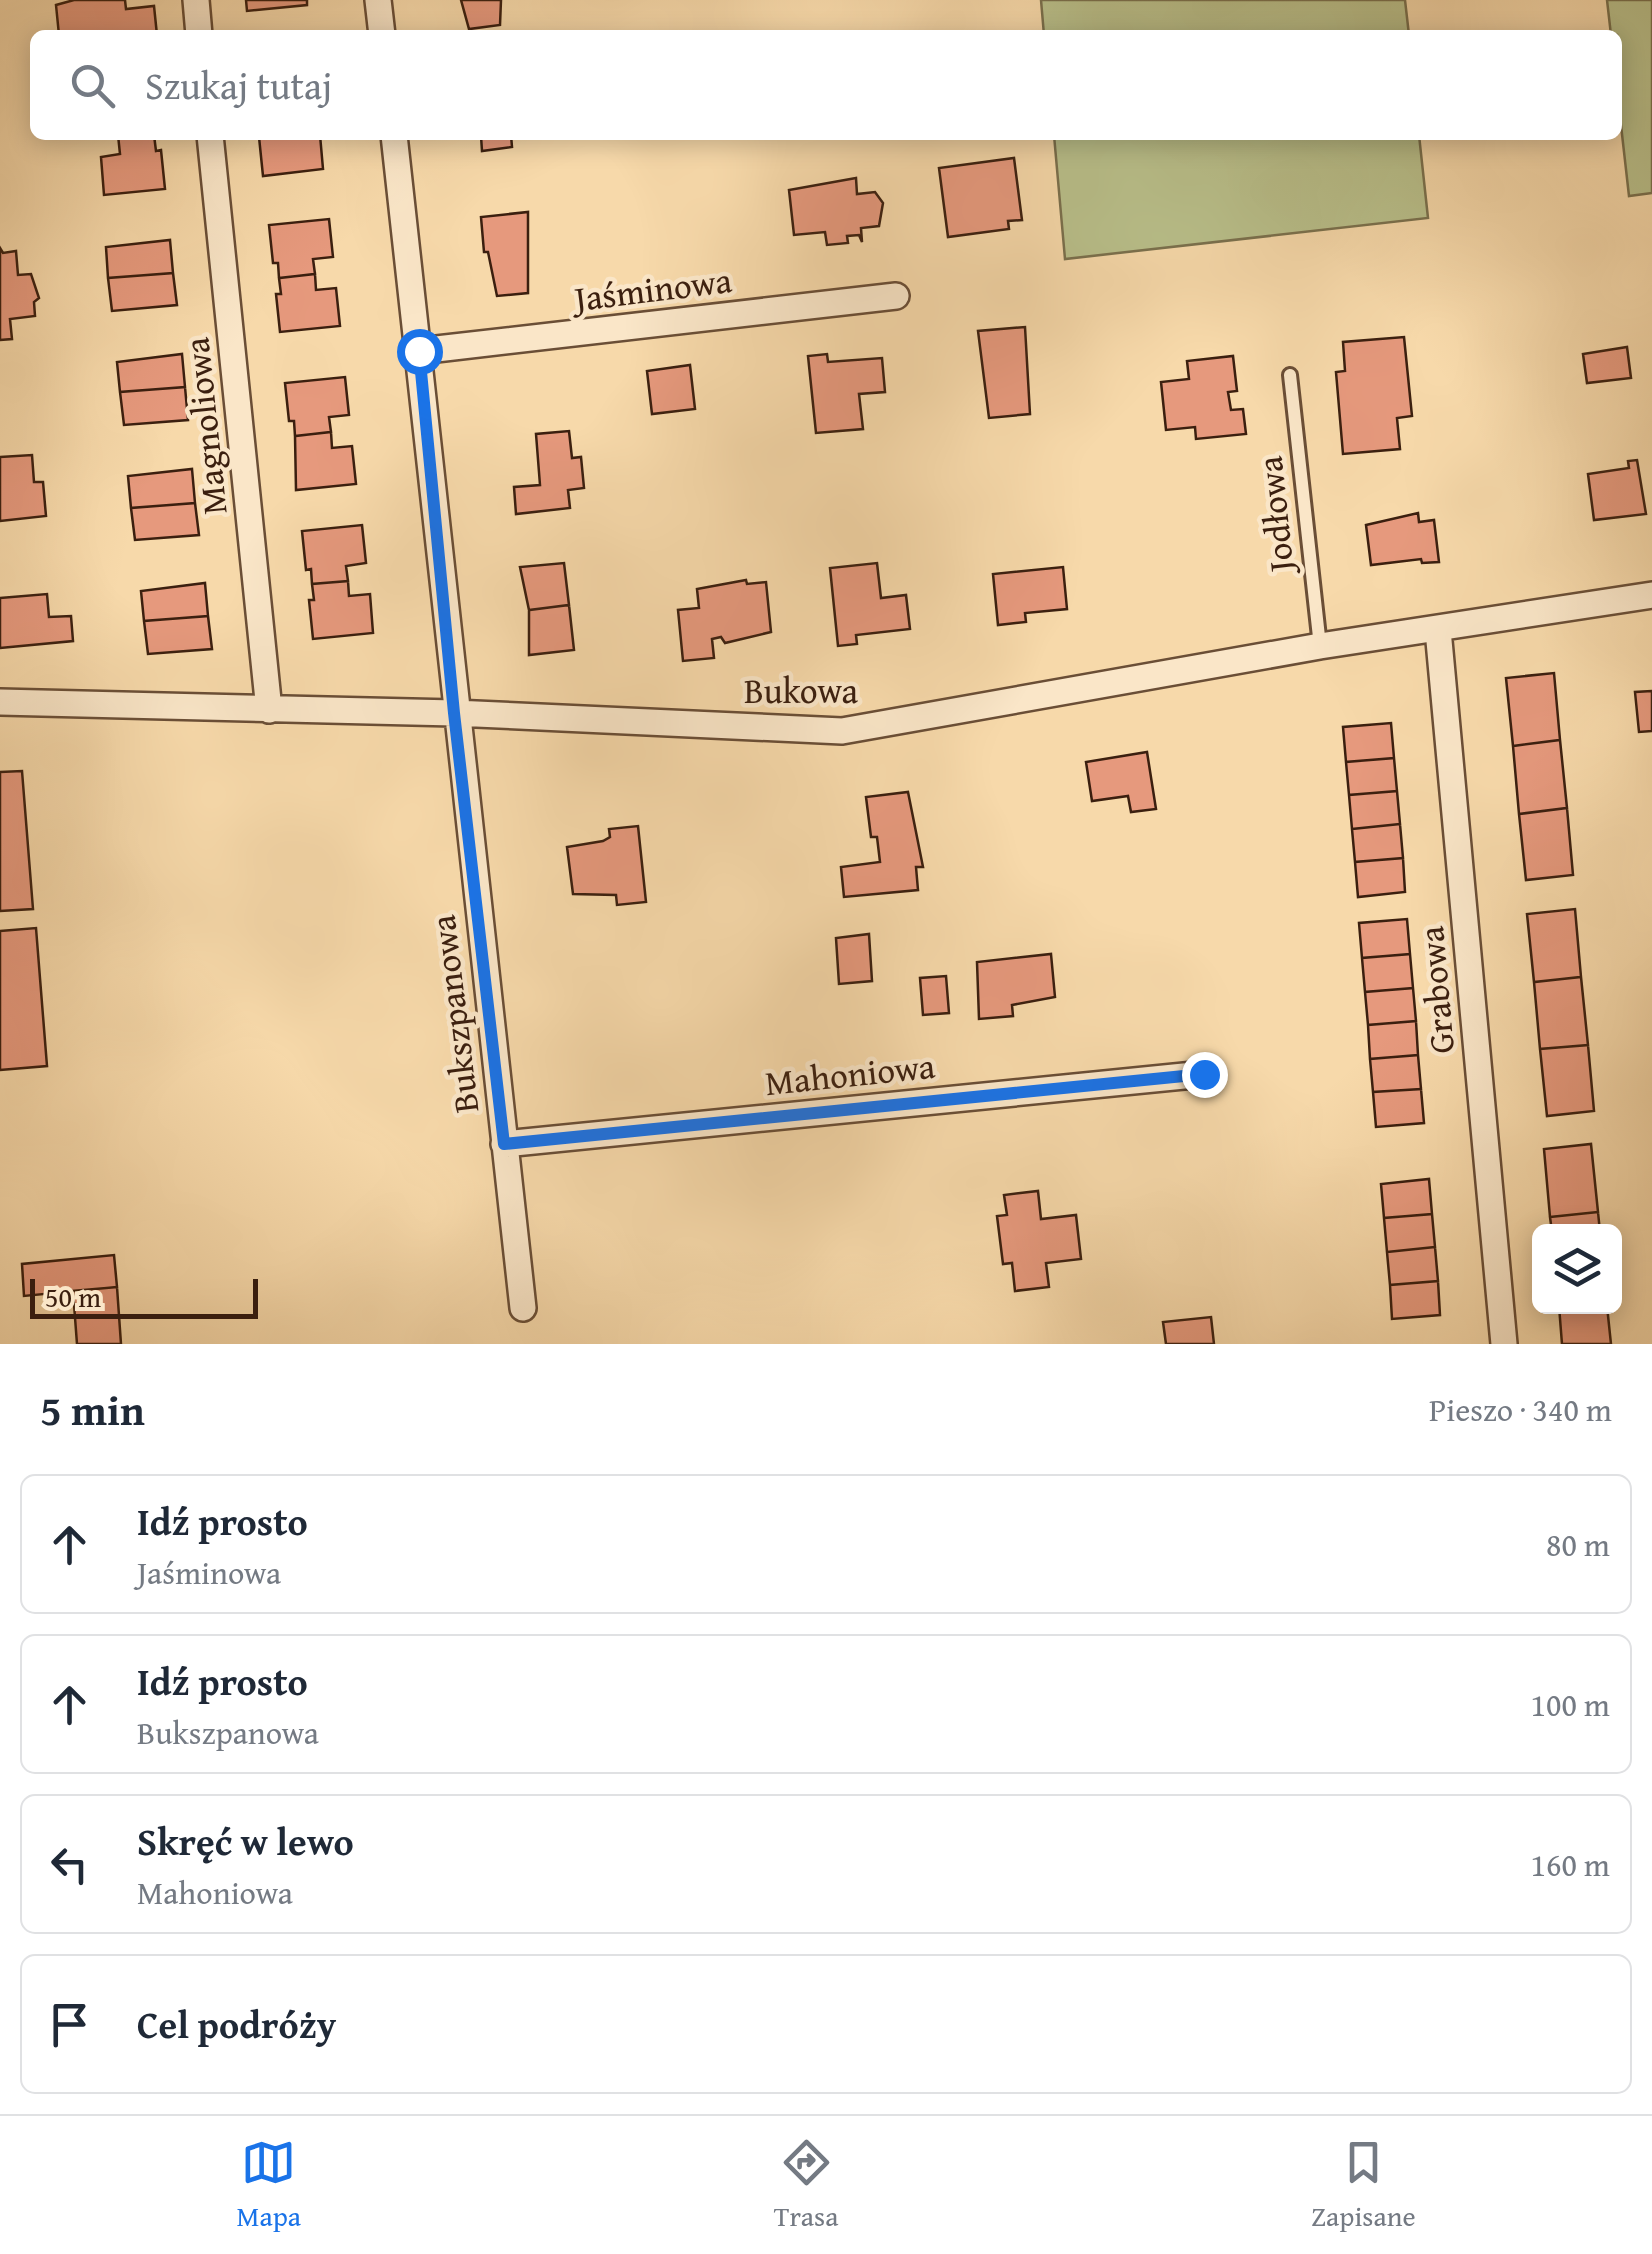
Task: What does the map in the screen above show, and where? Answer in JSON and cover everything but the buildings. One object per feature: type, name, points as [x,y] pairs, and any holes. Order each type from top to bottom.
[{"type":"street","points":[[196,0],[199,30]]},
{"type":"street","points":[[378,0],[381,30]]},
{"type":"street","name":"Magnoliowa","points":[[211,140],[269,710]]},
{"type":"street","points":[[395,140],[454,713]]},
{"type":"street","name":"Jaśminowa","points":[[419,351],[896,296]]},
{"type":"street","name":"Bukowa","points":[[0,702],[454,713],[842,730],[1320,646],[1652,594]]},
{"type":"street","name":"Grabowa","points":[[1438,630],[1504,1344]]},
{"type":"street","name":"Bukszpanowa","points":[[454,713],[523,1308]]},
{"type":"street","name":"Mahoniowa","points":[[504,1144],[1204,1074]]},
{"type":"lane","name":"Jodłowa","points":[[1290,375],[1320,646]]},
{"type":"green space","points":[[1041,0],[1405,0],[1408,30],[1044,30]]},
{"type":"green space","points":[[1607,0],[1652,0],[1652,193],[1629,196],[1622,134],[1622,30],[1610,30]]},
{"type":"green space","points":[[1054,140],[1420,140],[1428,218],[1065,259]]},
{"type":"route","points":[[419,351],[454,713],[504,1144],[1204,1074]]}]
